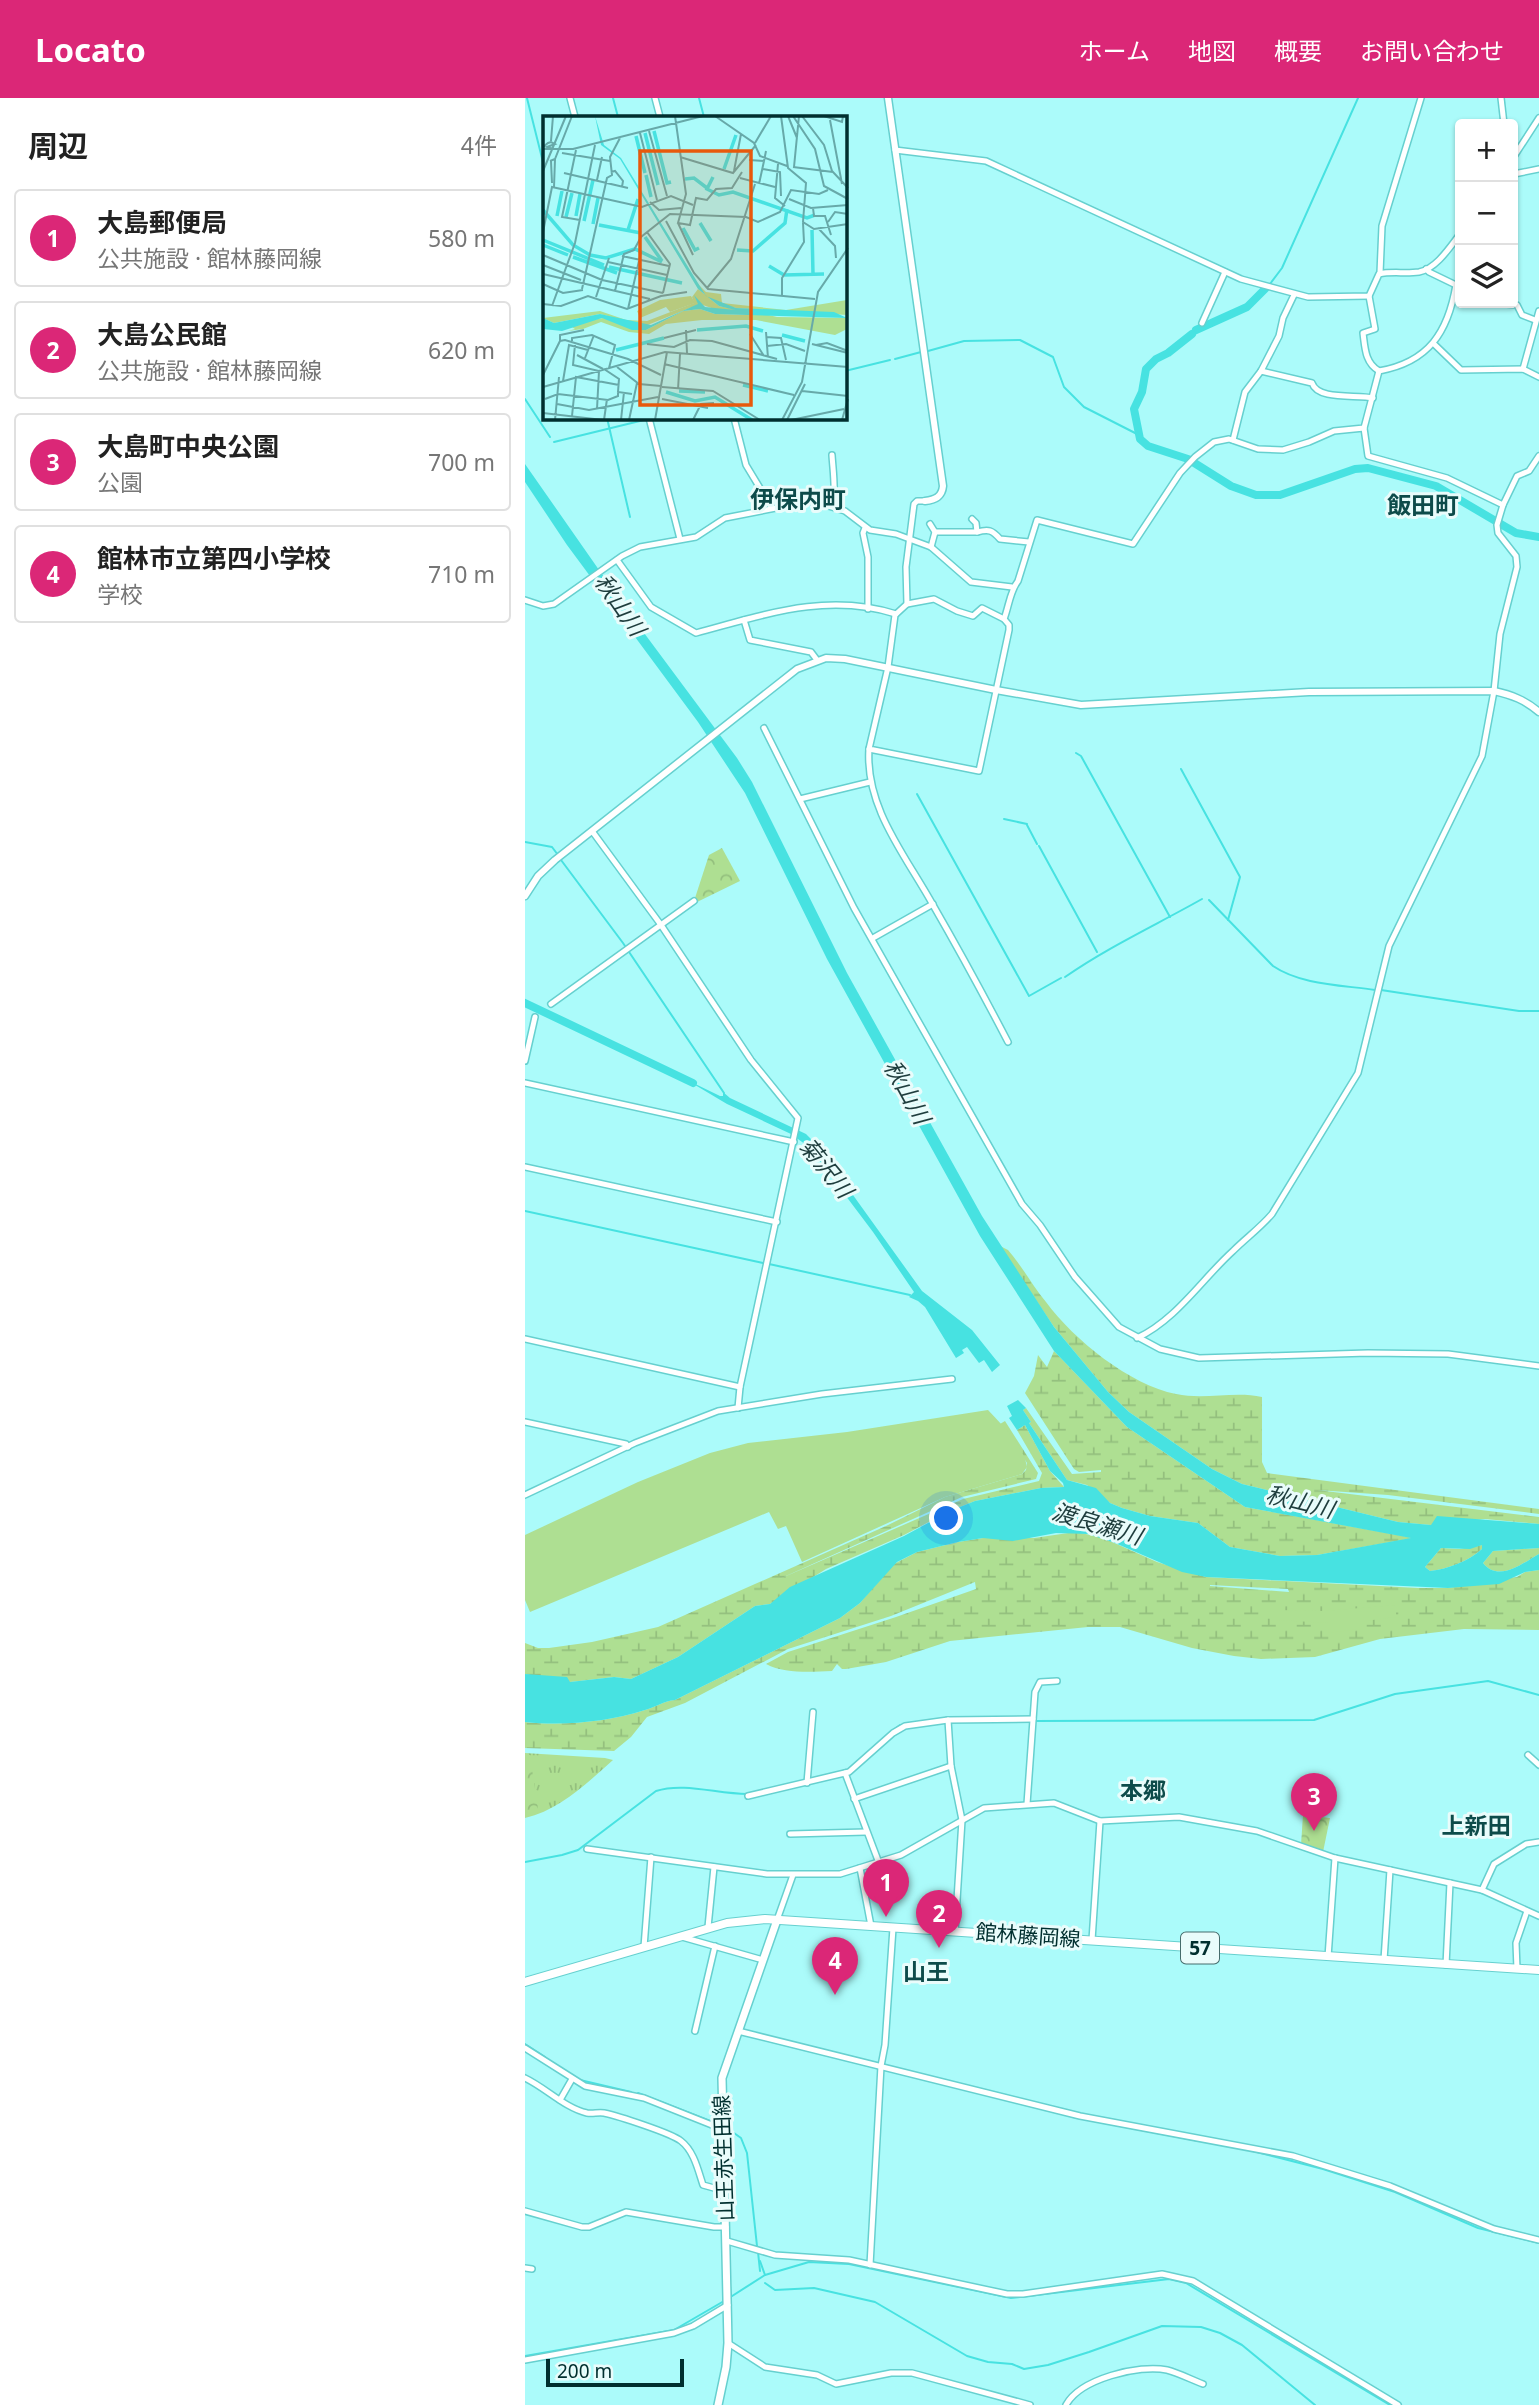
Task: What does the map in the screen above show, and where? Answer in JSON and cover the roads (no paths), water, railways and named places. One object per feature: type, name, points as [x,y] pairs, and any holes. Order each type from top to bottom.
[{"type":"main road","name":"館林藤岡線","points":[[525,1982],[739,1920],[777,1920],[1539,1970]]},
{"type":"main road","name":"山王赤生田線","points":[[718,2405],[728,2343],[722,2078],[777,1920]]},
{"type":"street","points":[[570,98],[575,116]]},
{"type":"street","points":[[655,98],[660,116]]},
{"type":"street","points":[[888,98],[943,486],[937,498],[917,501],[914,504],[906,567],[907,604]]},
{"type":"street","points":[[1379,371],[1367,359],[1363,333],[1375,329],[1369,296],[1380,274],[1382,226],[1421,98]]},
{"type":"street","points":[[1501,98],[1503,119]]},
{"type":"street","points":[[1518,150],[1539,118]]},
{"type":"street","points":[[895,150],[986,162],[1241,279],[1308,297],[1369,296]]},
{"type":"street","points":[[1518,173],[1539,169]]},
{"type":"street","points":[[1380,274],[1419,272],[1426,269],[1435,263],[1455,240]]},
{"type":"street","points":[[1426,269],[1455,285]]},
{"type":"street","points":[[1202,323],[1225,272]]},
{"type":"street","points":[[1379,371],[1395,368],[1434,344],[1455,294]]},
{"type":"street","points":[[1233,440],[1245,392],[1261,371],[1279,336],[1283,318],[1294,295]]},
{"type":"street","points":[[1518,307],[1522,315],[1535,320]]},
{"type":"street","points":[[1523,369],[1539,310]]},
{"type":"street","points":[[1434,344],[1461,370],[1523,369],[1539,377]]},
{"type":"street","points":[[1261,371],[1312,383],[1314,389],[1321,394],[1373,398]]},
{"type":"street","points":[[1379,371],[1364,428],[1368,456],[1447,478],[1503,505]]},
{"type":"street","points":[[650,420],[680,539]]},
{"type":"street","points":[[734,420],[746,466],[772,508]]},
{"type":"street","points":[[1004,619],[1011,601],[1012,587],[1019,581],[1037,520],[1133,544],[1189,464],[1214,442],[1233,440],[1258,449],[1283,450],[1334,431],[1364,428]]},
{"type":"street","points":[[832,455],[835,488],[833,506]]},
{"type":"street","points":[[1137,1338],[1156,1326],[1182,1303],[1272,1214],[1357,1073],[1389,946],[1482,755],[1494,691],[1500,634],[1517,567],[1516,556],[1500,537],[1497,529],[1499,517],[1517,476],[1529,471],[1539,456]]},
{"type":"street","points":[[525,600],[548,606],[573,592],[616,561],[646,545],[700,536],[725,518],[813,501],[849,514],[865,528],[911,538],[931,547],[971,582],[1012,587]]},
{"type":"street","points":[[972,519],[976,523],[977,532]]},
{"type":"street","points":[[930,524],[935,532],[931,547]]},
{"type":"street","points":[[865,528],[863,533],[868,557],[868,609]]},
{"type":"street","points":[[935,532],[977,532],[987,529],[994,531],[1000,540],[1029,542]]},
{"type":"street","points":[[616,561],[651,607],[696,633],[806,605],[832,605],[896,614]]},
{"type":"street","points":[[869,749],[979,771],[1009,630],[1004,619],[982,608],[974,616],[965,614],[934,599],[907,604],[896,614],[888,667],[869,749],[870,782],[874,797],[895,841],[933,904],[1008,1042]]},
{"type":"street","points":[[744,620],[750,640],[811,652],[817,660]]},
{"type":"street","points":[[525,896],[531,884],[547,868],[592,831],[791,672],[817,660],[836,658],[996,690],[1097,705],[1309,692],[1494,691],[1511,694],[1526,701],[1539,712]]},
{"type":"street","points":[[764,728],[843,886],[1023,1204],[1075,1277],[1119,1327],[1160,1349],[1199,1358],[1368,1353],[1448,1354],[1539,1366]]},
{"type":"street","points":[[800,799],[870,782]]},
{"type":"street","points":[[592,831],[661,925],[751,1060],[795,1112],[798,1123],[740,1387],[738,1408]]},
{"type":"street","points":[[551,1004],[694,901]]},
{"type":"street","points":[[873,938],[933,904]]},
{"type":"street","points":[[525,1060],[535,1017]]},
{"type":"street","points":[[525,1083],[795,1141]]},
{"type":"street","points":[[525,1167],[777,1223]]},
{"type":"street","points":[[525,1339],[740,1387]]},
{"type":"street","points":[[525,1495],[628,1447],[708,1415],[822,1394],[952,1379]]},
{"type":"street","points":[[525,1422],[626,1444],[628,1447]]},
{"type":"street","points":[[1027,1804],[1035,1692],[1040,1682],[1057,1681]]},
{"type":"street","points":[[807,1783],[813,1712]]},
{"type":"street","points":[[748,1796],[845,1773],[856,1767],[902,1727],[948,1720],[1033,1719]]},
{"type":"street","points":[[948,1720],[951,1766],[962,1820],[955,1932]]},
{"type":"street","points":[[1528,1755],[1539,1765]]},
{"type":"street","points":[[854,1799],[951,1766]]},
{"type":"street","points":[[845,1773],[879,1863]]},
{"type":"street","points":[[587,1849],[793,1875],[840,1874],[914,1849],[984,1808],[1059,1804],[1100,1821],[1184,1818],[1257,1832],[1335,1858],[1482,1890],[1539,1916]]},
{"type":"street","points":[[1092,1940],[1100,1821]]},
{"type":"street","points":[[790,1834],[866,1832]]},
{"type":"street","points":[[1482,1890],[1495,1864],[1526,1844],[1539,1842]]},
{"type":"street","points":[[645,1947],[650,1857]]},
{"type":"street","points":[[1328,1957],[1335,1858]]},
{"type":"street","points":[[708,1927],[714,1867]]},
{"type":"street","points":[[860,1868],[871,1926]]},
{"type":"street","points":[[1384,1960],[1390,1870]]},
{"type":"street","points":[[777,1920],[793,1875]]},
{"type":"street","points":[[1446,1965],[1450,1884]]},
{"type":"street","points":[[1517,1969],[1516,1943],[1527,1911]]},
{"type":"street","points":[[870,2265],[881,2066],[885,2045],[893,1928]]},
{"type":"street","points":[[679,1936],[763,1960]]},
{"type":"street","points":[[695,2031],[715,1946]]},
{"type":"street","points":[[738,2031],[1080,2116],[1293,2156],[1390,2186],[1494,2229],[1539,2240]]},
{"type":"street","points":[[525,2048],[572,2079],[596,2089],[644,2098],[722,2129]]},
{"type":"street","points":[[525,2078],[587,2113],[625,2118],[681,2140],[692,2154],[703,2185],[725,2191]]},
{"type":"street","points":[[561,2100],[572,2079]]},
{"type":"street","points":[[525,2211],[582,2227],[589,2227],[626,2212],[726,2227]]},
{"type":"street","points":[[727,2241],[791,2257],[832,2257],[1007,2294],[1162,2274],[1183,2277],[1398,2405]]},
{"type":"street","points":[[525,2360],[674,2333],[693,2326],[728,2305]]},
{"type":"street","points":[[728,2343],[765,2368],[817,2375],[837,2384],[891,2373],[912,2373],[1030,2405]]},
{"type":"street","points":[[1066,2405],[1080,2389],[1091,2382],[1120,2373],[1166,2370],[1203,2384]]},
{"type":"water","points":[[525,464],[627,610],[737,758],[752,782],[847,973],[982,1216],[1054,1327],[1108,1392],[1129,1412],[1212,1469],[1242,1484],[1398,1522],[1431,1525],[1437,1516],[1539,1524],[1539,1548],[1493,1551],[1483,1563],[1489,1569],[1504,1571],[1539,1554],[1539,1570],[1525,1572],[1499,1584],[1448,1588],[1206,1577],[1182,1572],[1088,1534],[1056,1533],[1013,1541],[983,1538],[917,1552],[897,1562],[860,1603],[840,1618],[675,1700],[601,1720],[570,1723],[525,1722],[525,1674],[567,1677],[570,1682],[614,1677],[631,1679],[678,1657],[755,1606],[770,1604],[790,1587],[904,1536],[950,1511],[975,1501],[1041,1488],[1064,1487],[1050,1471],[1025,1425],[1017,1430],[1009,1418],[1012,1416],[1007,1406],[1018,1400],[1026,1408],[1023,1410],[1031,1422],[1029,1423],[1067,1480],[1096,1488],[1110,1503],[1122,1508],[1150,1516],[1198,1523],[1230,1547],[1280,1556],[1317,1555],[1411,1538],[1245,1507],[1127,1427],[1054,1351],[980,1236],[827,959],[745,793],[698,722],[567,545],[525,482]],"holes":[[[1482,1545],[1482,1549],[1465,1561],[1451,1566],[1430,1571],[1425,1567],[1441,1548],[1470,1549]]]},
{"type":"water","points":[[685,1079],[720,1096],[723,1096],[723,1092],[730,1098],[806,1134],[817,1145],[922,1291],[972,1330],[1000,1365],[992,1372],[984,1360],[979,1363],[967,1347],[962,1350],[964,1353],[956,1358],[925,1307],[909,1297],[914,1292],[873,1232],[809,1147],[791,1134],[727,1104]]},
{"type":"waterway","points":[[527,98],[543,162]]},
{"type":"waterway","points":[[613,98],[618,116]]},
{"type":"waterway","points":[[699,98],[704,116]]},
{"type":"waterway","points":[[1270,284],[1282,268],[1358,98]]},
{"type":"waterway","points":[[1196,330],[1247,307],[1265,289]]},
{"type":"waterway","points":[[1192,334],[1146,369],[1142,392],[1134,409],[1140,439],[1148,446],[1188,459],[1231,486],[1256,495],[1280,495],[1355,469],[1368,468],[1436,486],[1516,533],[1539,537]]},
{"type":"waterway","points":[[928,351],[964,341],[1020,340],[1053,357],[1064,387],[1084,407],[1139,435]]},
{"type":"waterway","points":[[895,359],[921,352]]},
{"type":"waterway","points":[[847,371],[890,360]]},
{"type":"waterway","points":[[525,399],[550,437]]},
{"type":"waterway","points":[[607,420],[630,517]]},
{"type":"waterway","points":[[554,442],[644,420]]},
{"type":"waterway","points":[[1076,753],[1081,756],[1170,917]]},
{"type":"waterway","points":[[1181,769],[1240,877],[1228,920]]},
{"type":"waterway","points":[[917,794],[1029,996],[1061,978]]},
{"type":"waterway","points":[[1004,819],[1027,824]]},
{"type":"waterway","points":[[1027,825],[1037,844]]},
{"type":"waterway","points":[[525,842],[552,847],[558,855]]},
{"type":"waterway","points":[[1039,846],[1097,952]]},
{"type":"waterway","points":[[561,860],[623,943],[724,1093]]},
{"type":"waterway","points":[[1065,977],[1115,946],[1202,899]]},
{"type":"waterway","points":[[1209,900],[1273,966],[1284,972],[1322,983],[1375,990]]},
{"type":"waterway","points":[[1381,990],[1519,1011],[1539,1011]]},
{"type":"waterway","name":"菊沢川","points":[[525,1003],[693,1083]]},
{"type":"waterway","points":[[525,1211],[763,1263]]},
{"type":"waterway","points":[[769,1264],[910,1295]]},
{"type":"waterway","points":[[1034,1721],[1314,1720],[1395,1694],[1488,1681],[1539,1695]]},
{"type":"waterway","points":[[892,1731],[900,1725]]},
{"type":"waterway","points":[[525,1862],[578,1850],[656,1791],[689,1788],[747,1794]]},
{"type":"waterway","points":[[525,2044],[545,2057]]},
{"type":"waterway","points":[[580,2080],[631,2092]]},
{"type":"waterway","points":[[638,2093],[718,2124]]},
{"type":"waterway","points":[[1073,2117],[1199,2141]]},
{"type":"waterway","points":[[727,2128],[741,2138],[747,2153],[757,2246]]},
{"type":"waterway","points":[[1253,2151],[1323,2169],[1395,2192],[1478,2228],[1539,2243]]},
{"type":"waterway","points":[[758,2252],[760,2271]]},
{"type":"waterway","points":[[760,2261],[765,2275]]},
{"type":"waterway","points":[[729,2298],[765,2275],[809,2262],[849,2264],[1011,2298],[1169,2279],[1186,2283],[1390,2405]]},
{"type":"waterway","points":[[765,2283],[775,2290],[814,2288],[875,2302],[967,2356],[988,2362],[1012,2364],[1024,2369],[1048,2365],[1162,2326],[1201,2327],[1220,2333],[1242,2345],[1315,2405]]},
{"type":"waterway","points":[[730,2286],[731,2297]]},
{"type":"waterway","points":[[525,2356],[674,2330],[724,2301]]},
{"type":"place","name":"大島町中央公園","points":[[1314,1831]]},
{"type":"place","name":"大島郵便局","points":[[886,1917]]},
{"type":"place","name":"大島公民館","points":[[939,1948]]},
{"type":"place","name":"館林市立第四小学校","points":[[835,1995]]},
{"type":"district","name":"伊保内町","points":[[798,500]]},
{"type":"district","name":"飯田町","points":[[1423,506]]},
{"type":"district","name":"本郷","points":[[1143,1791]]},
{"type":"district","name":"上新田","points":[[1476,1826]]},
{"type":"district","name":"山王","points":[[926,1972]]},
{"type":"water label","name":"秋山川","points":[[620,605]]},
{"type":"water label","name":"秋山川","points":[[907,1092]]},
{"type":"water label","name":"秋山川","points":[[1300,1502]]},
{"type":"water label","name":"渡良瀬川","points":[[1097,1524]]}]
